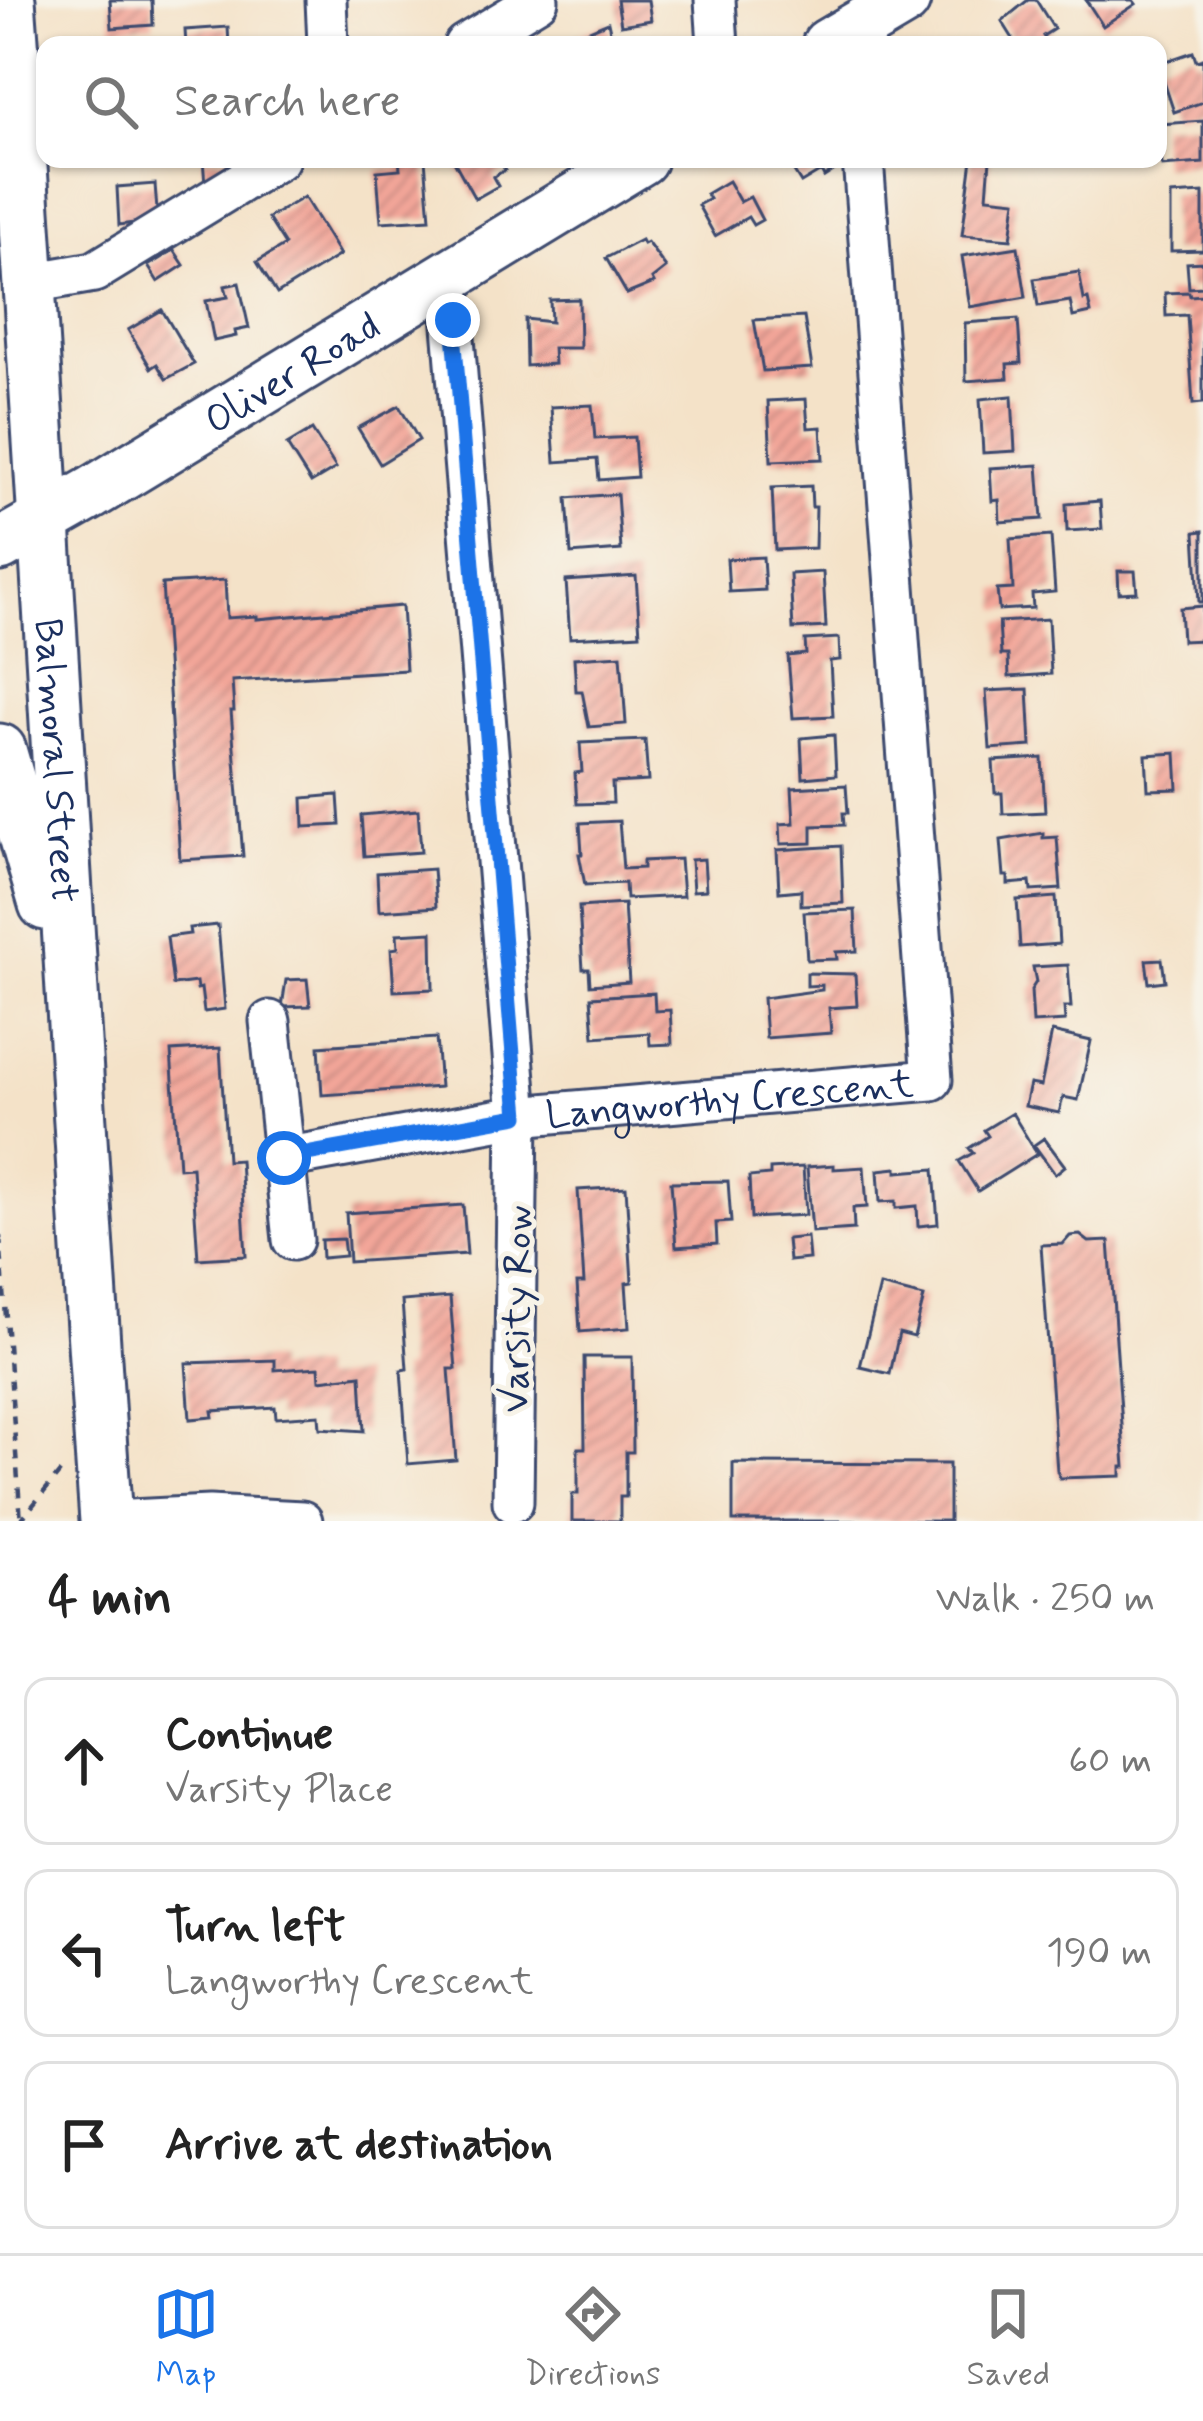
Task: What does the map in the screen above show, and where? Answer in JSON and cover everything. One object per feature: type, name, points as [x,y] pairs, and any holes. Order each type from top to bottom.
[{"type":"main road","name":"Balmoral Street","points":[[9,0],[46,518],[69,987],[108,1521]]},
{"type":"main road","points":[[852,36],[904,0]]},
{"type":"main road","name":"Oliver Road","points":[[0,545],[626,168]]},
{"type":"main road","points":[[0,749],[69,987]]},
{"type":"street","points":[[326,0],[328,36]]},
{"type":"street","points":[[479,36],[538,0]]},
{"type":"street","points":[[715,0],[717,36]]},
{"type":"street","points":[[30,283],[94,272],[264,168]]},
{"type":"street","name":"Langworthy Crescent","points":[[449,277],[518,1116],[932,1080],[864,168]]},
{"type":"street","points":[[270,1021],[293,1240]]},
{"type":"street","points":[[284,1158],[518,1116]]},
{"type":"street","name":"Varsity Row","points":[[513,1502],[518,1116]]},
{"type":"street","points":[[108,1521],[209,1516],[302,1521]]},
{"type":"path","points":[[0,1236],[20,1521]]},
{"type":"path","points":[[20,1521],[58,1472]]},
{"type":"building","points":[[110,0],[152,0],[153,25],[112,28]]},
{"type":"building","points":[[617,0],[648,0],[651,20],[621,25]]},
{"type":"building","points":[[1028,0],[1036,0],[1054,29],[1043,36],[1011,36],[1002,21]]},
{"type":"building","points":[[1086,0],[1133,0],[1136,4],[1103,26]]},
{"type":"building","points":[[608,22],[611,36],[575,36]]},
{"type":"building","points":[[228,27],[228,36],[185,36],[185,30]]},
{"type":"building","points":[[1193,52],[1196,61],[1203,59],[1203,102],[1174,112],[1167,91],[1167,61]]},
{"type":"building","points":[[1203,121],[1203,163],[1167,166],[1167,124]]},
{"type":"building","points":[[204,168],[238,168],[239,181],[205,184]]},
{"type":"building","points":[[426,168],[430,219],[381,222],[377,171]]},
{"type":"building","points":[[458,168],[504,168],[493,177],[498,186],[475,199]]},
{"type":"building","points":[[792,168],[835,170],[824,177],[821,171],[801,183]]},
{"type":"building","points":[[971,168],[989,168],[987,197],[1016,200],[1011,239],[962,235]]},
{"type":"building","points":[[728,181],[740,202],[750,197],[762,220],[753,225],[748,217],[715,236],[698,205]]},
{"type":"building","points":[[155,184],[157,211],[134,227],[134,223],[119,225],[117,187]]},
{"type":"building","points":[[1203,193],[1203,250],[1171,251],[1171,195]]},
{"type":"building","points":[[304,197],[340,255],[277,294],[257,262],[285,245],[268,218]]},
{"type":"building","points":[[641,240],[666,268],[652,279],[654,283],[627,294],[606,258]]},
{"type":"building","points":[[1018,247],[1026,297],[970,307],[962,256]]},
{"type":"building","points":[[174,250],[184,265],[158,282],[148,266]]},
{"type":"building","points":[[1203,262],[1203,287],[1189,288],[1187,263]]},
{"type":"building","points":[[1079,272],[1091,313],[1073,317],[1070,301],[1038,306],[1034,279]]},
{"type":"building","points":[[239,283],[249,328],[214,341],[206,301],[228,297],[225,286]]},
{"type":"building","points":[[1189,292],[1190,296],[1203,295],[1203,403],[1193,404],[1187,315],[1166,316],[1165,293]]},
{"type":"building","points":[[579,299],[580,348],[553,348],[554,364],[526,366],[525,319],[551,322],[550,300]]},
{"type":"building","points":[[162,310],[194,364],[166,379],[157,364],[151,368],[128,330]]},
{"type":"building","points":[[804,317],[812,368],[763,371],[754,320]]},
{"type":"building","points":[[1018,319],[1021,363],[1007,364],[1008,378],[966,381],[965,323]]},
{"type":"building","points":[[1012,396],[1015,451],[983,453],[980,399]]},
{"type":"building","points":[[806,399],[808,428],[821,427],[823,459],[771,461],[768,401]]},
{"type":"building","points":[[592,405],[595,439],[634,437],[637,477],[599,480],[597,459],[555,462],[551,407]]},
{"type":"building","points":[[399,406],[419,440],[380,464],[358,428]]},
{"type":"building","points":[[312,430],[336,468],[311,483],[287,445]]},
{"type":"building","points":[[1038,465],[1042,519],[1000,522],[999,500],[992,501],[990,468]]},
{"type":"building","points":[[811,486],[812,507],[816,507],[815,548],[775,550],[772,488]]},
{"type":"building","points":[[617,494],[621,550],[571,554],[567,498]]},
{"type":"building","points":[[1100,501],[1102,529],[1067,531],[1066,504]]},
{"type":"building","points":[[1203,531],[1203,602],[1199,602],[1195,532]]},
{"type":"building","points":[[1051,536],[1055,592],[1032,594],[1033,608],[999,610],[997,590],[1013,589],[1010,539]]},
{"type":"building","points":[[763,557],[765,590],[729,592],[727,559]]},
{"type":"building","points":[[1118,571],[1135,571],[1137,592],[1119,593]]},
{"type":"building","points":[[823,572],[826,627],[793,629],[790,574]]},
{"type":"building","points":[[636,576],[640,634],[570,638],[566,581]]},
{"type":"building","points":[[225,580],[227,618],[402,606],[406,670],[232,681],[243,856],[180,860],[162,584]]},
{"type":"building","points":[[1203,606],[1203,640],[1182,641],[1180,608]]},
{"type":"building","points":[[1048,619],[1051,674],[1009,677],[1008,655],[1001,655],[999,622]]},
{"type":"building","points":[[839,638],[840,660],[830,661],[833,716],[793,718],[788,656],[806,654],[805,640]]},
{"type":"building","points":[[621,655],[626,724],[589,727],[582,691],[576,691],[574,658]]},
{"type":"building","points":[[1028,689],[1031,746],[990,749],[986,691]]},
{"type":"building","points":[[834,735],[836,775],[803,778],[801,738]]},
{"type":"building","points":[[645,740],[648,781],[612,783],[613,803],[577,804],[580,743]]},
{"type":"building","points":[[1176,753],[1178,789],[1148,790],[1146,755]]},
{"type":"building","points":[[1042,758],[1045,812],[1003,814],[1002,793],[995,793],[993,761]]},
{"type":"building","points":[[846,785],[844,825],[812,826],[812,843],[781,844],[780,824],[794,823],[792,788]]},
{"type":"building","points":[[338,795],[340,825],[304,827],[303,798]]},
{"type":"building","points":[[418,810],[421,852],[364,856],[361,815]]},
{"type":"building","points":[[619,821],[623,869],[643,868],[643,861],[680,859],[683,896],[626,899],[625,883],[585,885],[580,823]]},
{"type":"building","points":[[1043,833],[1043,838],[1057,837],[1061,889],[1031,891],[1030,882],[1008,884],[1001,840]]},
{"type":"building","points":[[841,846],[843,903],[801,905],[801,890],[779,892],[777,850]]},
{"type":"building","points":[[704,859],[706,890],[693,891],[691,860]]},
{"type":"building","points":[[433,869],[436,907],[379,911],[377,873]]},
{"type":"building","points":[[1056,897],[1059,944],[1020,947],[1017,900]]},
{"type":"building","points":[[624,904],[629,982],[590,985],[589,969],[583,969],[579,907]]},
{"type":"building","points":[[855,910],[857,951],[836,952],[837,959],[807,960],[804,912]]},
{"type":"building","points":[[218,925],[225,1009],[204,1012],[196,982],[173,985],[167,937],[190,934],[189,928]]},
{"type":"building","points":[[432,932],[433,989],[394,991],[391,949],[398,948],[397,934]]},
{"type":"building","points":[[1162,959],[1165,981],[1149,983],[1146,960]]},
{"type":"building","points":[[1068,965],[1071,1007],[1064,1007],[1065,1021],[1033,1023],[1033,967]]},
{"type":"building","points":[[807,973],[855,974],[857,1006],[829,1008],[831,1033],[766,1038],[763,998],[822,990],[822,985],[807,986]]},
{"type":"building","points":[[307,979],[310,1006],[282,1007],[286,980]]},
{"type":"building","points":[[654,993],[655,1011],[670,1010],[672,1044],[650,1045],[649,1033],[594,1037],[591,997]]},
{"type":"building","points":[[1052,1032],[1091,1041],[1078,1100],[1063,1097],[1059,1113],[1025,1106],[1030,1084],[1041,1086]]},
{"type":"building","points":[[436,1038],[440,1087],[322,1095],[319,1046]]},
{"type":"building","points":[[220,1048],[227,1161],[240,1160],[246,1256],[198,1259],[192,1167],[179,1168],[171,1051]]},
{"type":"building","points":[[1012,1113],[1037,1154],[978,1191],[959,1161],[988,1136],[984,1130]]},
{"type":"building","points":[[1044,1138],[1065,1166],[1055,1174],[1034,1145]]},
{"type":"building","points":[[834,1165],[834,1169],[864,1167],[867,1207],[853,1208],[854,1229],[812,1232],[807,1167]]},
{"type":"building","points":[[803,1167],[806,1215],[751,1218],[749,1177],[770,1175],[770,1169]]},
{"type":"building","points":[[897,1168],[897,1172],[934,1169],[938,1224],[918,1226],[917,1206],[896,1208],[896,1201],[880,1202],[878,1170]]},
{"type":"building","points":[[728,1181],[731,1222],[716,1223],[717,1244],[676,1247],[671,1182]]},
{"type":"building","points":[[626,1187],[632,1282],[626,1283],[629,1328],[580,1332],[577,1283],[584,1283],[578,1190]]},
{"type":"building","points":[[463,1205],[467,1254],[349,1262],[346,1213]]},
{"type":"building","points":[[1080,1235],[1089,1242],[1109,1241],[1125,1467],[1121,1467],[1121,1476],[1060,1478],[1057,1471],[1041,1245],[1063,1244],[1070,1236]]},
{"type":"building","points":[[807,1237],[809,1259],[789,1261],[787,1239]]},
{"type":"building","points":[[343,1239],[345,1256],[322,1258],[321,1240]]},
{"type":"building","points":[[880,1286],[924,1297],[914,1337],[899,1333],[890,1374],[860,1367]]},
{"type":"building","points":[[450,1297],[456,1369],[449,1369],[456,1460],[408,1464],[402,1301]]},
{"type":"building","points":[[584,1357],[632,1357],[633,1452],[626,1452],[626,1497],[620,1497],[620,1521],[572,1521],[572,1494],[578,1494],[578,1448],[585,1448]]},
{"type":"building","points":[[275,1360],[275,1370],[319,1367],[320,1380],[361,1375],[364,1431],[320,1428],[319,1415],[276,1418],[275,1407],[212,1411],[213,1417],[190,1419],[186,1363]]},
{"type":"building","points":[[733,1463],[949,1464],[949,1521],[733,1521]]},
{"type":"route","points":[[284,1158],[518,1116],[453,320]]}]
